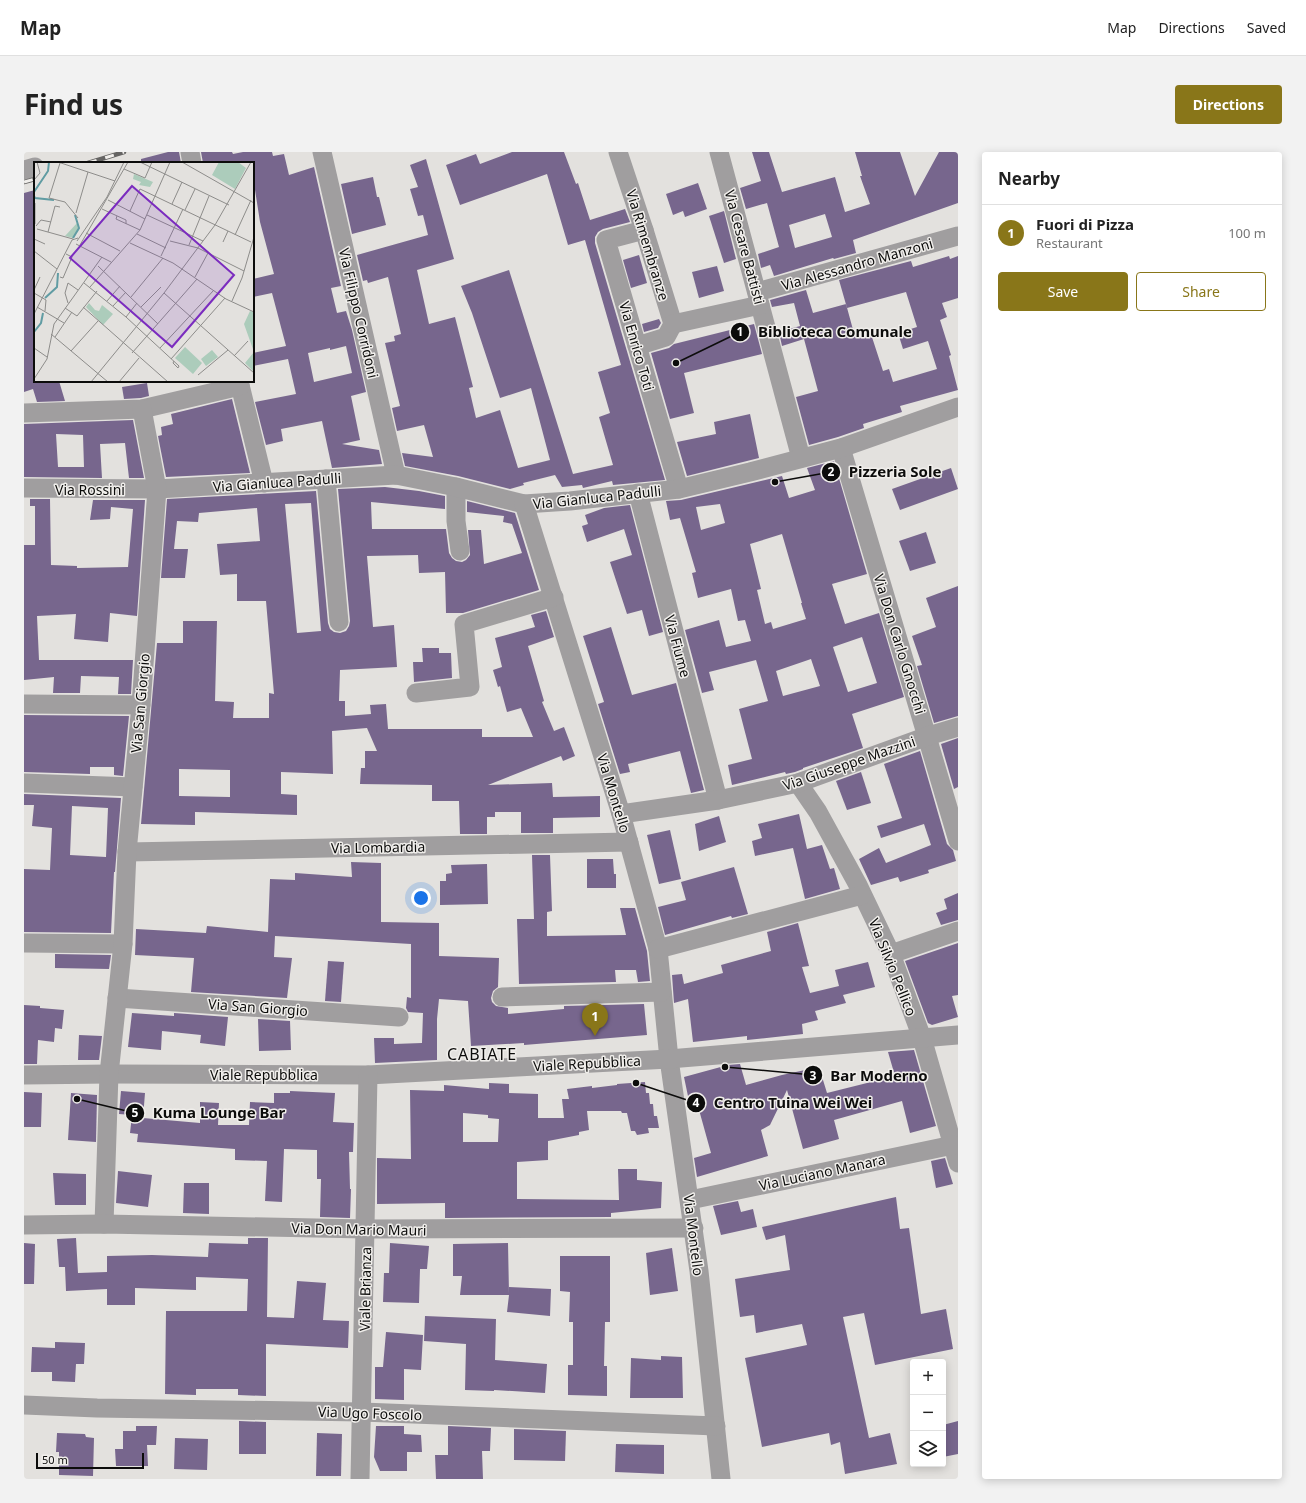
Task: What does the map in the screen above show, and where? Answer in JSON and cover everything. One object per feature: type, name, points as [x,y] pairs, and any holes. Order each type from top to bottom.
[{"type":"street","points":[[41,152],[43,162]]},
{"type":"street","points":[[190,152],[192,162]]},
{"type":"street","name":"Via Filippo Corridoni","points":[[322,152],[396,475]]},
{"type":"street","name":"Via Rimembranze","points":[[618,152],[644,230],[669,330]]},
{"type":"street","name":"Via Cesare Battisti","points":[[719,152],[801,458]]},
{"type":"street","points":[[24,170],[34,167]]},
{"type":"street","name":"Via Enrico Toti","points":[[644,230],[606,240],[679,489]]},
{"type":"street","name":"Via Alessandro Manzoni","points":[[636,346],[669,330],[759,299],[958,236]]},
{"type":"street","points":[[24,413],[142,409],[240,383],[264,483]]},
{"type":"street","name":"Via Gianluca Padulli","points":[[157,489],[396,475],[456,487],[524,504],[570,501],[638,492],[679,489],[750,472],[841,448],[958,407]]},
{"type":"street","name":"Via San Giorgio","points":[[104,1224],[109,1074],[123,944],[127,852],[141,705],[157,489],[142,409]]},
{"type":"street","name":"Via Don Carlo Gnocchi","points":[[841,448],[958,840]]},
{"type":"street","points":[[326,479],[339,622]]},
{"type":"street","points":[[456,487],[456,521],[460,551]]},
{"type":"street","name":"Via Rossini","points":[[24,488],[157,489]]},
{"type":"street","name":"Via Fiume","points":[[638,492],[718,800]]},
{"type":"street","name":"Via Montello","points":[[524,504],[621,814],[658,949],[669,1059],[694,1228],[721,1479]]},
{"type":"street","points":[[416,693],[470,687],[464,624],[554,597]]},
{"type":"street","points":[[24,704],[141,705]]},
{"type":"street","name":"Via Giuseppe Mazzini","points":[[621,814],[718,800],[798,783],[928,736],[958,727]]},
{"type":"street","points":[[24,783],[133,787]]},
{"type":"street","name":"Via Silvio Pellico","points":[[798,783],[818,812],[891,954],[922,1038],[956,1154]]},
{"type":"street","name":"Via Lombardia","points":[[127,852],[629,842]]},
{"type":"street","points":[[658,949],[862,895]]},
{"type":"street","points":[[891,954],[958,931]]},
{"type":"street","points":[[24,943],[123,944]]},
{"type":"street","points":[[502,997],[662,992]]},
{"type":"street","name":"Via San Giorgio","points":[[117,998],[399,1017]]},
{"type":"street","name":"Viale Repubblica","points":[[24,1075],[368,1075],[669,1059],[958,1035]]},
{"type":"street","name":"Viale Brianza","points":[[360,1479],[368,1075]]},
{"type":"street","name":"Via Luciano Manara","points":[[690,1200],[956,1154]]},
{"type":"street","name":"Via Don Mario Mauri","points":[[24,1225],[104,1224],[366,1229],[694,1228]]},
{"type":"street","name":"Via Ugo Foscolo","points":[[24,1405],[97,1408],[362,1412],[716,1426]]},
{"type":"building","points":[[168,152],[179,152],[181,162],[141,162],[141,159]]},
{"type":"building","points":[[201,152],[232,152],[233,154],[243,152],[272,152],[273,156],[284,154],[289,175],[314,167],[341,286],[331,288],[337,313],[346,311],[352,330],[366,392],[351,396],[360,440],[342,444],[379,450],[382,464],[332,468],[322,421],[281,429],[283,441],[266,445],[255,402],[296,394],[288,359],[254,366],[254,353],[286,346],[272,293],[254,297],[254,279],[274,274],[260,222],[254,183],[254,162],[203,162]],"holes":[[[346,346],[352,373],[314,382],[308,353]]]},
{"type":"building","points":[[512,152],[564,152],[576,184],[578,183],[590,220],[625,209],[630,222],[603,229],[598,232],[595,237],[595,243],[665,480],[613,485],[612,481],[583,488],[582,485],[562,487],[555,475],[523,483],[524,485],[510,489],[458,476],[405,466],[402,453],[433,457],[424,425],[397,431],[392,408],[400,406],[385,343],[395,341],[394,336],[401,334],[388,277],[368,283],[367,280],[363,281],[357,255],[428,235],[423,215],[418,216],[410,189],[418,187],[410,165],[426,159],[454,259],[417,270],[429,324],[455,317],[473,387],[469,388],[476,418],[500,410],[518,468],[550,460],[531,388],[500,398],[472,313],[461,286],[509,270],[573,474],[613,465],[599,417],[610,413],[598,372],[621,365],[585,240],[568,245],[547,174],[460,205],[446,165],[476,154],[480,164]]},
{"type":"building","points":[[752,152],[769,152],[782,192],[835,177],[845,212],[870,204],[860,176],[862,176],[855,152],[900,152],[915,196],[939,152],[958,152],[958,203],[853,240],[856,253],[833,258],[774,276],[770,265],[761,268],[758,254],[779,247],[767,203],[746,209],[740,188],[761,181]],"holes":[[[825,214],[832,237],[795,248],[789,225]]]},
{"type":"building","points":[[373,177],[377,197],[379,197],[386,225],[352,234],[341,184]]},
{"type":"building","points":[[698,183],[707,209],[685,217],[683,211],[673,215],[666,194]]},
{"type":"building","points":[[34,190],[34,382],[59,382],[65,401],[37,402],[33,389],[24,392],[24,193]]},
{"type":"building","points":[[724,211],[736,259],[724,263],[709,216]]},
{"type":"building","points":[[639,255],[647,283],[631,288],[623,260]]},
{"type":"building","points":[[949,256],[950,259],[958,256],[958,298],[942,303],[947,317],[940,320],[951,355],[949,356],[958,390],[900,406],[902,412],[863,424],[864,428],[809,445],[796,397],[818,391],[804,339],[782,346],[779,332],[800,326],[794,303],[772,307],[770,300],[806,290],[813,313],[846,304],[839,280],[911,261],[913,267]],"holes":[[[906,292],[917,327],[898,333],[903,349],[928,341],[937,369],[893,382],[889,369],[883,371],[870,331],[855,337],[847,308]]]},
{"type":"building","points":[[717,266],[724,291],[699,298],[692,272]]},
{"type":"building","points":[[659,319],[661,323],[658,328],[644,332],[642,324]]},
{"type":"building","points":[[754,324],[762,354],[684,373],[694,413],[670,419],[651,353],[669,348],[674,344]]},
{"type":"building","points":[[147,383],[149,396],[124,399],[122,387]]},
{"type":"building","points":[[232,399],[250,473],[166,477],[158,436],[162,435],[161,427],[173,424],[171,414]]},
{"type":"building","points":[[750,414],[759,458],[687,476],[677,442],[716,434],[714,422]]},
{"type":"building","points":[[133,420],[144,478],[129,478],[125,443],[100,444],[102,478],[24,477],[24,424]],"holes":[[[56,434],[83,435],[84,467],[58,467]]]},
{"type":"building","points":[[834,461],[867,574],[832,584],[845,624],[879,613],[904,697],[852,714],[863,748],[795,772],[786,774],[785,772],[732,785],[728,765],[752,759],[739,709],[768,701],[756,660],[709,672],[714,690],[702,693],[685,630],[719,620],[726,647],[751,641],[745,620],[738,621],[731,589],[698,598],[692,573],[696,572],[680,518],[670,520],[666,501],[681,500],[782,476],[789,498],[815,490],[807,468]],"holes":[[[720,504],[725,523],[701,530],[696,507]],[[782,534],[806,619],[773,629],[771,622],[765,624],[757,590],[761,589],[750,544]],[[862,637],[877,683],[848,692],[833,647]],[[811,659],[820,686],[783,696],[776,671]]]},
{"type":"building","points":[[951,468],[958,489],[900,510],[892,489]]},
{"type":"building","points":[[385,487],[445,496],[445,509],[371,502],[372,529],[446,529],[449,553],[456,561],[462,562],[470,555],[468,530],[481,530],[484,564],[522,553],[512,524],[503,522],[504,516],[467,512],[467,501],[515,513],[539,590],[463,613],[446,613],[445,572],[419,573],[418,555],[367,556],[373,627],[394,625],[397,667],[340,670],[339,701],[345,701],[345,716],[371,714],[370,705],[386,704],[388,729],[482,729],[482,737],[533,737],[521,708],[507,712],[500,686],[498,687],[493,670],[502,667],[495,638],[535,627],[531,615],[546,611],[554,637],[528,646],[544,701],[542,702],[554,731],[564,727],[575,756],[563,761],[561,756],[488,785],[552,783],[553,797],[600,796],[600,817],[553,818],[553,833],[521,833],[521,812],[495,812],[495,817],[487,817],[487,834],[460,834],[459,801],[432,801],[432,785],[360,784],[361,768],[365,768],[365,751],[377,751],[367,728],[332,731],[333,774],[281,772],[281,794],[297,795],[297,815],[195,812],[195,825],[141,824],[157,643],[183,643],[183,621],[217,621],[215,701],[234,702],[233,718],[269,718],[269,693],[274,694],[266,601],[237,601],[237,574],[220,575],[217,544],[260,541],[257,508],[199,513],[198,522],[177,521],[174,549],[188,549],[185,578],[161,578],[167,499],[316,491],[328,623],[330,629],[334,632],[340,633],[346,631],[350,621],[338,489]],"holes":[[[311,503],[321,631],[297,633],[285,504]],[[179,769],[230,770],[230,797],[179,796]]]},
{"type":"building","points":[[30,499],[50,499],[51,565],[77,566],[77,568],[128,567],[133,509],[111,507],[110,519],[90,520],[93,500],[145,500],[137,616],[110,613],[108,642],[74,639],[76,614],[37,616],[39,660],[133,660],[131,694],[118,694],[119,677],[81,676],[80,693],[53,693],[54,677],[24,680],[24,545],[35,545],[35,506],[30,506]]},
{"type":"building","points":[[630,505],[663,632],[649,636],[642,610],[627,614],[610,562],[632,555],[624,529],[587,542],[582,526],[588,524],[585,515],[604,508]]},
{"type":"building","points":[[926,532],[936,563],[910,571],[899,541]]},
{"type":"building","points":[[958,586],[958,716],[934,723],[917,666],[922,665],[912,636],[936,627],[926,598]]},
{"type":"building","points":[[611,627],[632,695],[676,683],[704,790],[691,793],[680,751],[628,764],[630,772],[620,774],[598,704],[604,702],[583,636]]},
{"type":"building","points":[[422,648],[439,648],[439,653],[451,653],[452,678],[414,682],[413,662],[423,662]]},
{"type":"building","points":[[24,715],[129,716],[123,776],[114,775],[114,767],[90,767],[90,774],[24,772]]},
{"type":"building","points":[[958,738],[958,787],[954,789],[941,744]]},
{"type":"building","points":[[920,751],[947,844],[953,850],[956,861],[928,870],[929,873],[900,882],[898,877],[871,885],[859,859],[879,848],[886,863],[931,845],[924,824],[881,838],[877,826],[902,818],[884,764]]},
{"type":"building","points":[[861,772],[871,803],[847,810],[836,781]]},
{"type":"building","points":[[24,794],[121,798],[114,872],[111,933],[24,932],[24,869],[50,870],[52,828],[32,826],[34,805],[24,805]],"holes":[[[72,806],[108,808],[106,857],[70,855]]]},
{"type":"building","points":[[799,814],[807,849],[822,845],[830,869],[834,868],[840,889],[805,899],[793,848],[755,856],[752,841],[762,838],[758,824]]},
{"type":"building","points":[[719,816],[726,842],[699,851],[695,824]]},
{"type":"building","points":[[670,830],[681,879],[659,884],[647,835]]},
{"type":"building","points":[[532,855],[550,855],[552,911],[547,912],[547,936],[626,935],[620,908],[635,908],[647,951],[650,981],[638,982],[636,970],[615,970],[616,982],[519,984],[517,919],[534,919]]},
{"type":"building","points":[[587,859],[613,859],[614,874],[616,874],[616,888],[587,888]]},
{"type":"building","points":[[351,862],[381,863],[381,922],[439,923],[439,956],[499,958],[498,987],[493,991],[491,998],[492,1002],[496,1006],[508,1008],[508,1014],[564,1009],[564,1006],[644,1004],[647,1035],[524,1045],[524,1043],[471,1046],[468,1001],[439,999],[437,1019],[437,1060],[375,1063],[374,1038],[394,1038],[394,1044],[422,1043],[423,1013],[408,1012],[406,1008],[407,997],[411,998],[411,944],[275,936],[274,957],[292,958],[287,998],[191,992],[194,958],[135,955],[136,929],[206,933],[207,926],[268,932],[270,879],[295,880],[295,873],[352,877]]},
{"type":"building","points":[[487,864],[488,904],[440,905],[440,881],[446,881],[446,874],[452,873],[451,865]]},
{"type":"building","points":[[734,867],[748,914],[732,918],[731,916],[665,935],[658,907],[686,900],[681,882]]},
{"type":"building","points":[[958,893],[958,920],[941,925],[936,913],[947,909],[944,899]]},
{"type":"building","points":[[798,923],[809,966],[802,967],[810,993],[839,986],[835,970],[868,962],[875,987],[843,995],[846,1003],[815,1011],[818,1020],[802,1024],[803,1034],[747,1040],[747,1036],[693,1042],[688,999],[674,1003],[672,975],[682,974],[684,984],[723,973],[721,965],[771,951],[767,932]]},
{"type":"building","points":[[958,943],[958,995],[952,996],[958,1017],[932,1025],[928,1023],[905,961]]},
{"type":"building","points":[[55,954],[111,955],[109,969],[55,968]]},
{"type":"building","points":[[328,961],[344,962],[341,1002],[325,1001]]},
{"type":"building","points":[[24,1005],[64,1010],[62,1029],[55,1028],[54,1042],[38,1040],[37,1064],[24,1064]]},
{"type":"building","points":[[132,1013],[174,1016],[174,1013],[228,1017],[225,1046],[200,1043],[201,1035],[162,1031],[161,1050],[128,1047]]},
{"type":"building","points":[[258,1019],[290,1021],[291,1050],[259,1051]]},
{"type":"building","points":[[79,1035],[102,1036],[99,1060],[78,1060]]},
{"type":"building","points":[[914,1050],[936,1126],[910,1133],[902,1101],[834,1120],[839,1139],[803,1149],[787,1090],[770,1125],[761,1130],[768,1156],[697,1177],[694,1158],[711,1153],[696,1099],[689,1101],[684,1077],[728,1065],[740,1064],[746,1085],[819,1067],[827,1093],[895,1076],[888,1052]]},
{"type":"building","points":[[645,1082],[646,1093],[649,1093],[650,1104],[653,1104],[654,1116],[657,1116],[659,1128],[648,1128],[649,1133],[637,1135],[635,1131],[631,1131],[627,1113],[622,1113],[621,1111],[587,1111],[589,1130],[579,1132],[579,1135],[548,1141],[548,1160],[517,1162],[517,1199],[619,1200],[618,1169],[637,1169],[637,1180],[662,1182],[661,1208],[611,1213],[611,1217],[445,1218],[445,1203],[377,1204],[377,1158],[411,1159],[410,1090],[444,1091],[444,1085],[489,1089],[489,1083],[509,1084],[509,1093],[538,1094],[538,1118],[564,1118],[562,1099],[569,1099],[567,1089],[592,1086],[592,1088]],"holes":[[[463,1113],[488,1115],[488,1118],[499,1119],[498,1142],[463,1142]]]},
{"type":"building","points":[[121,1091],[145,1093],[143,1118],[200,1123],[200,1102],[219,1103],[218,1125],[249,1125],[250,1102],[274,1103],[274,1093],[290,1093],[290,1091],[335,1093],[333,1122],[354,1123],[353,1152],[349,1152],[351,1189],[350,1218],[320,1217],[321,1179],[317,1179],[317,1150],[284,1149],[282,1202],[265,1201],[267,1161],[235,1160],[235,1149],[137,1142],[138,1134],[130,1133],[132,1115],[119,1114]]},
{"type":"building","points":[[24,1092],[42,1093],[41,1127],[24,1127]]},
{"type":"building","points":[[71,1093],[97,1095],[96,1142],[68,1140]]},
{"type":"building","points":[[945,1158],[953,1184],[936,1188],[931,1161]]},
{"type":"building","points":[[118,1171],[152,1175],[148,1207],[116,1203]]},
{"type":"building","points":[[53,1173],[86,1174],[86,1205],[55,1205]]},
{"type":"building","points":[[184,1183],[209,1183],[209,1214],[183,1213]]},
{"type":"building","points":[[896,1197],[900,1229],[909,1228],[921,1314],[946,1309],[953,1349],[875,1365],[864,1313],[843,1317],[869,1438],[890,1433],[897,1464],[845,1474],[840,1442],[831,1445],[829,1433],[762,1447],[745,1358],[807,1345],[802,1324],[756,1333],[754,1315],[740,1317],[735,1279],[790,1270],[785,1235],[766,1240],[762,1227]]},
{"type":"building","points":[[738,1201],[741,1212],[753,1209],[757,1227],[721,1235],[713,1206]]},
{"type":"building","points":[[76,1238],[78,1273],[107,1272],[107,1256],[152,1255],[208,1257],[209,1243],[248,1244],[248,1238],[268,1238],[267,1317],[294,1318],[297,1281],[326,1283],[323,1320],[349,1321],[348,1348],[266,1344],[266,1396],[238,1395],[238,1389],[196,1389],[196,1395],[165,1394],[166,1311],[247,1311],[248,1279],[196,1277],[196,1290],[135,1288],[135,1305],[107,1305],[107,1289],[66,1291],[65,1267],[59,1267],[57,1239]]},
{"type":"building","points":[[24,1243],[35,1244],[34,1284],[24,1284]]},
{"type":"building","points":[[390,1243],[429,1246],[427,1269],[420,1269],[419,1303],[383,1302],[384,1273],[389,1273]]},
{"type":"building","points":[[508,1243],[509,1294],[509,1287],[551,1289],[550,1316],[507,1312],[509,1295],[460,1295],[462,1276],[453,1276],[453,1244]]},
{"type":"building","points":[[672,1248],[678,1291],[650,1295],[646,1253]]},
{"type":"building","points":[[560,1256],[610,1256],[610,1322],[605,1322],[604,1366],[607,1366],[607,1396],[568,1395],[568,1365],[573,1365],[573,1322],[569,1322],[570,1292],[560,1291]]},
{"type":"building","points":[[425,1316],[496,1319],[495,1360],[547,1364],[545,1393],[465,1390],[466,1344],[424,1341]]},
{"type":"building","points":[[386,1332],[423,1335],[421,1370],[404,1369],[404,1400],[375,1399],[375,1367],[383,1367]]},
{"type":"building","points":[[55,1342],[85,1343],[84,1364],[76,1364],[75,1382],[52,1381],[52,1372],[31,1372],[32,1347],[55,1348]]},
{"type":"building","points":[[661,1356],[682,1357],[683,1398],[630,1398],[631,1358],[661,1360]]},
{"type":"building","points":[[239,1421],[266,1422],[266,1454],[239,1454]]},
{"type":"building","points":[[958,1421],[958,1454],[946,1456],[946,1431],[946,1424]]},
{"type":"building","points":[[136,1426],[157,1426],[156,1445],[147,1445],[148,1466],[116,1466],[115,1449],[123,1449],[123,1431],[136,1431]]},
{"type":"building","points":[[376,1426],[404,1426],[404,1434],[421,1435],[422,1452],[407,1452],[407,1471],[380,1471],[374,1457]]},
{"type":"building","points":[[448,1426],[491,1428],[490,1451],[482,1451],[483,1479],[436,1479],[435,1455],[448,1455]]},
{"type":"building","points":[[514,1429],[566,1431],[565,1461],[514,1460]]},
{"type":"building","points":[[57,1433],[85,1434],[86,1437],[94,1438],[93,1476],[59,1475],[59,1452],[56,1452]]},
{"type":"building","points":[[317,1433],[342,1434],[341,1476],[316,1476]]},
{"type":"building","points":[[175,1438],[208,1439],[207,1470],[174,1469]]},
{"type":"building","points":[[616,1444],[664,1445],[664,1474],[615,1472]]},
{"type":"railway","points":[[91,162],[124,152]]},
{"type":"railway","points":[[24,182],[34,179]]},
{"type":"place","name":"Biblioteca Comunale","points":[[676,363]]},
{"type":"place","name":"Pizzeria Sole","points":[[775,482]]},
{"type":"place","name":"Fuori di Pizza","points":[[595,1036]]},
{"type":"place","name":"Bar Moderno","points":[[725,1067]]},
{"type":"place","name":"Centro Tuina Wei Wei","points":[[636,1083]]},
{"type":"place","name":"Kuma Lounge Bar","points":[[77,1099]]},
{"type":"district","name":"CABIATE","points":[[482,1054]]}]
